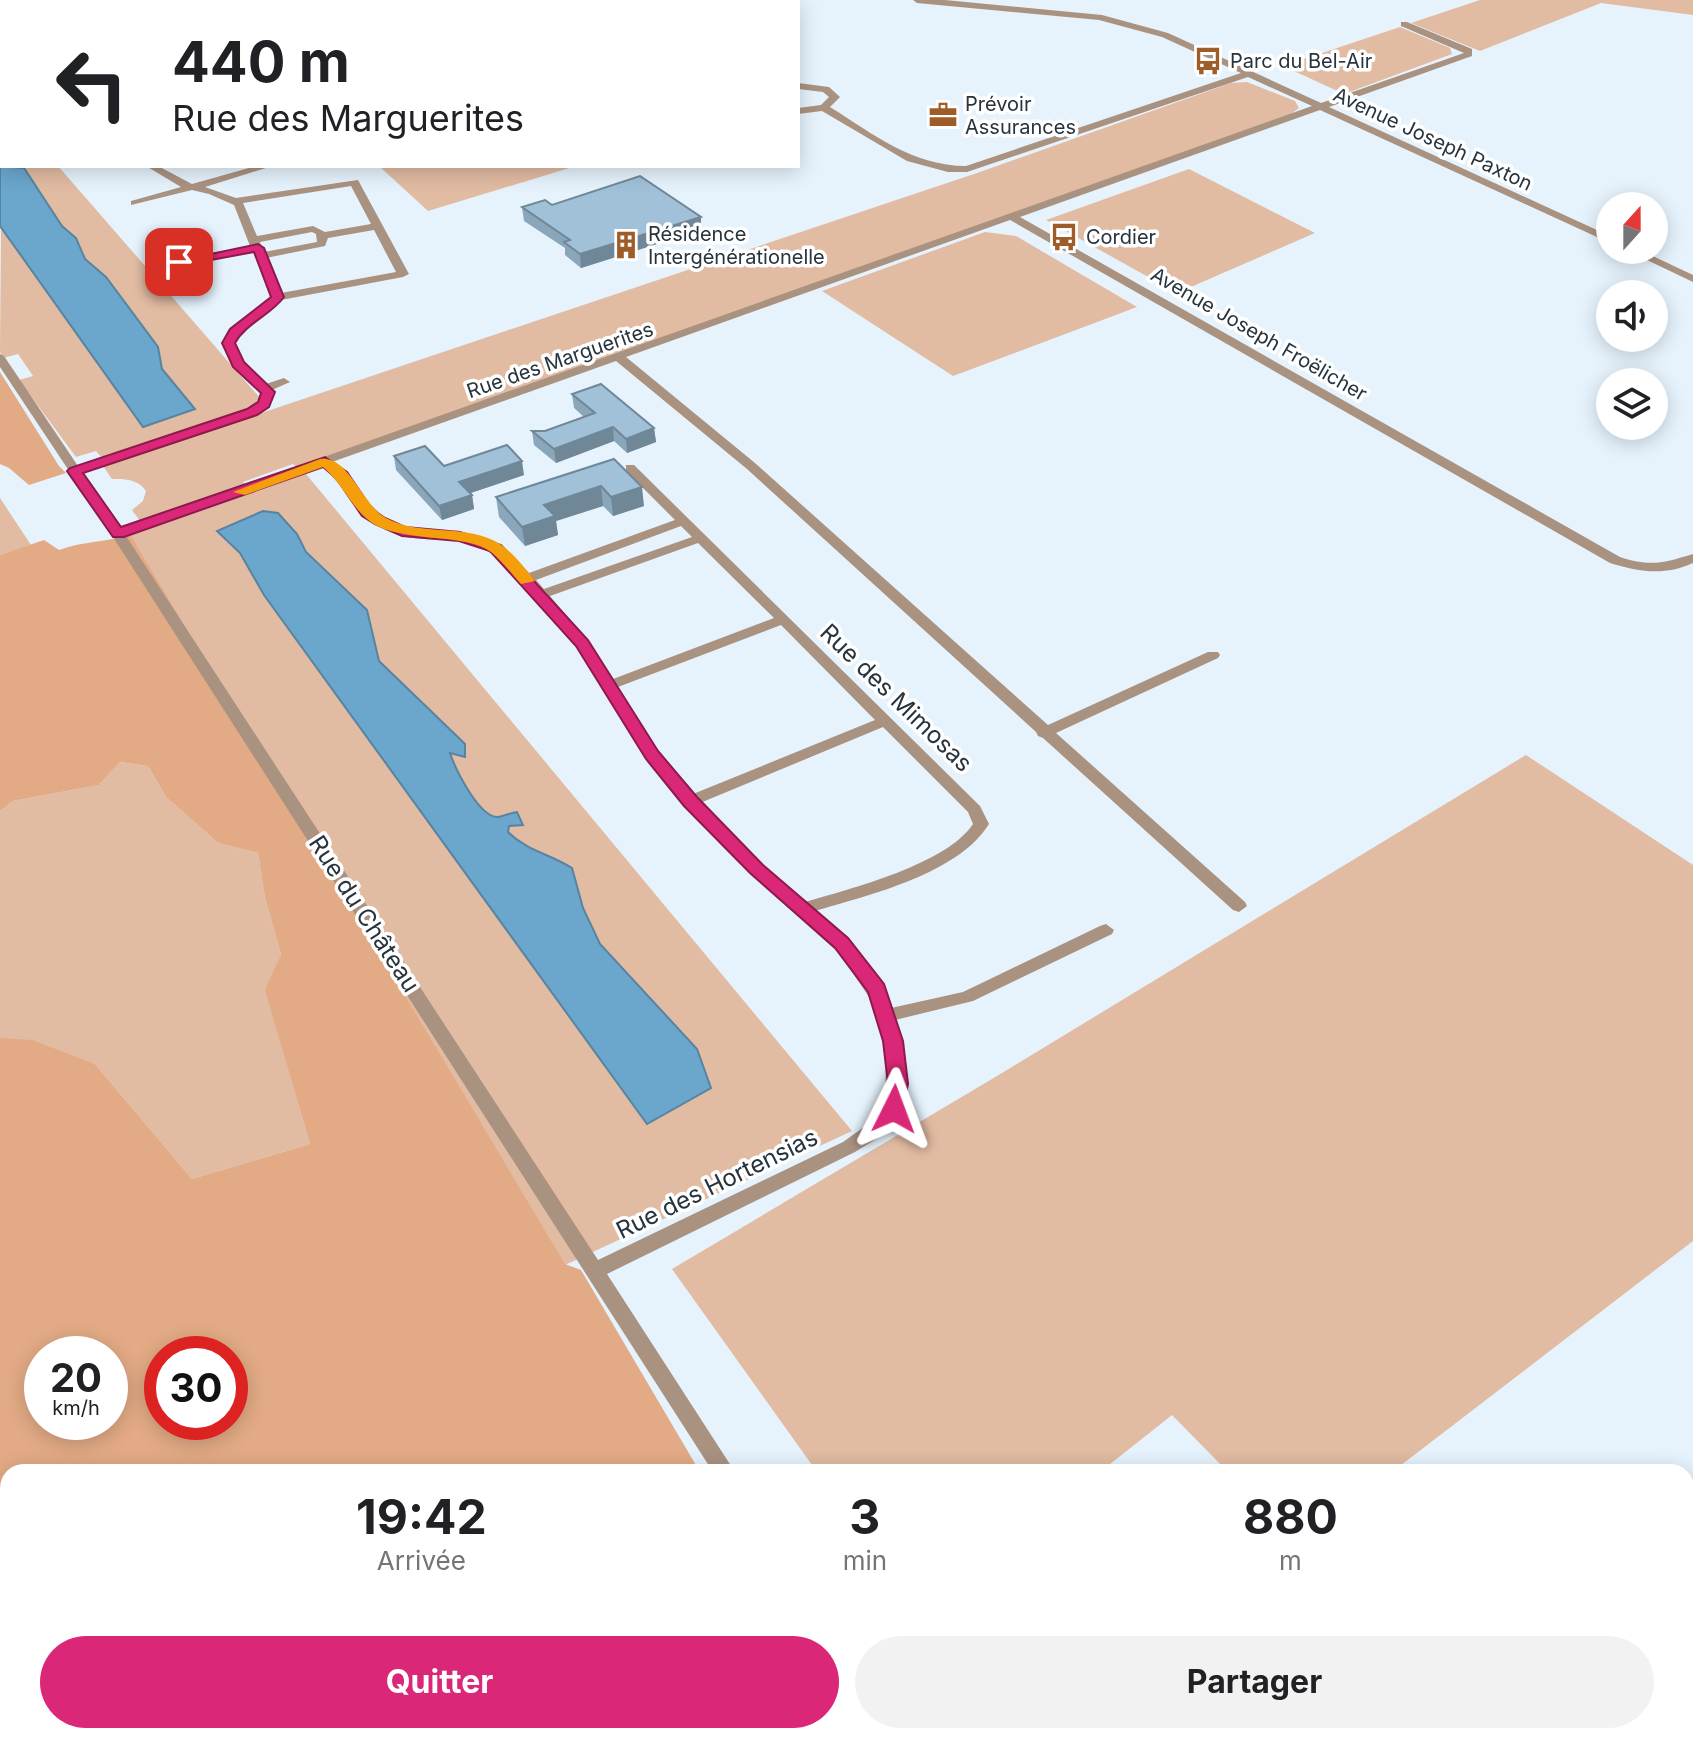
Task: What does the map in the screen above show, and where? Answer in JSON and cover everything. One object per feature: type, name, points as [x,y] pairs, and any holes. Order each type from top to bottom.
[{"type":"street","name":"Avenue Joseph Paxton","points":[[917,0],[1116,20],[1165,35],[1596,234]]},
{"type":"street","points":[[1012,217],[1469,54],[1469,51],[1404,24]]},
{"type":"street","points":[[824,108],[927,166],[967,169],[1248,74]]},
{"type":"street","points":[[800,86],[818,87],[832,93],[835,101],[824,108],[800,111]]},
{"type":"street","points":[[155,168],[187,186],[212,191],[236,201],[354,182],[403,274],[277,297],[270,307],[235,332],[229,343],[238,364],[266,388]]},
{"type":"street","points":[[135,203],[259,168]]},
{"type":"street","points":[[236,201],[277,297]]},
{"type":"street","name":"Rue des Marguerites","points":[[118,534],[1012,217]]},
{"type":"street","name":"Avenue Joseph Froëlicher","points":[[1012,217],[1615,560],[1661,570],[1676,568],[1693,558]]},
{"type":"street","points":[[258,248],[313,229],[322,236],[378,226]]},
{"type":"street","points":[[179,262],[258,248],[321,244],[322,236]]},
{"type":"street","points":[[1661,264],[1693,279]]},
{"type":"street","name":"Rue du Château","points":[[0,358],[118,534],[720,1464]]},
{"type":"street","points":[[620,358],[751,466],[1043,733],[1239,906]]},
{"type":"street","points":[[266,388],[284,382]]},
{"type":"street","points":[[75,471],[252,412],[265,404],[266,388]]},
{"type":"street","name":"Rue des Hortensias","points":[[325,462],[342,475],[367,512],[380,521],[402,531],[478,540],[495,548],[583,644],[652,755],[691,801],[756,869],[842,943],[877,989],[893,1041],[898,1084],[894,1109],[886,1124],[849,1147],[594,1271]]},
{"type":"street","name":"Rue des Mimosas","points":[[630,468],[975,810],[980,829],[975,836],[924,868],[805,908]]},
{"type":"street","points":[[525,579],[684,521]]},
{"type":"street","points":[[539,595],[700,538]]},
{"type":"street","points":[[608,686],[782,620]]},
{"type":"street","points":[[1043,733],[1213,655]]},
{"type":"street","points":[[691,801],[885,721]]},
{"type":"street","points":[[885,1016],[967,997],[1106,930]]},
{"type":"shaded area","points":[[1480,0],[1693,0],[1693,15],[1601,3],[1480,51],[1411,23]]},
{"type":"shaded area","points":[[1400,27],[1450,48],[1452,54],[1344,94],[1283,66]]},
{"type":"shaded area","points":[[1247,82],[1295,101],[1299,108],[1291,114],[298,468],[293,464],[243,482],[246,486],[140,521],[132,510],[143,501],[146,491],[135,482],[112,479],[103,466],[977,173],[1231,83]]},
{"type":"shaded area","points":[[2,168],[60,168],[260,398],[257,405],[103,459],[96,451],[76,457],[19,380],[33,376],[18,354],[3,358],[0,352]]},
{"type":"shaded area","points":[[381,168],[569,168],[428,211]]},
{"type":"shaded area","points":[[1189,169],[1315,233],[1177,293],[1046,220]]},
{"type":"shaded area","points":[[985,232],[1016,236],[1137,307],[953,376],[822,291]]},
{"type":"shaded area","points":[[0,372],[66,473],[29,485],[0,464]]},
{"type":"shaded area","points":[[306,474],[852,1131],[565,1265],[131,535]]},
{"type":"shaded area","points":[[0,498],[31,545],[0,555]]},
{"type":"shaded area","points":[[131,535],[565,1264],[581,1270],[695,1464],[0,1464],[0,1038],[32,1040],[95,1064],[192,1179],[310,1144],[265,990],[281,954],[265,898],[258,853],[218,843],[166,797],[148,766],[120,762],[99,785],[13,801],[0,811],[0,555],[44,540],[59,550]]},
{"type":"shaded area","points":[[1526,755],[1693,865],[1693,1241],[1402,1464],[1220,1464],[1172,1415],[1110,1464],[811,1464],[672,1269]]},
{"type":"shaded area","points":[[120,762],[148,766],[166,797],[218,843],[258,853],[265,898],[281,954],[266,991],[310,1144],[192,1179],[95,1064],[0,1038],[0,811],[13,801],[99,785]]},
{"type":"water","points":[[0,168],[24,168],[62,226],[76,238],[85,259],[106,277],[158,347],[162,369],[195,409],[143,427],[0,226]]},
{"type":"water","points":[[263,511],[278,513],[297,534],[306,552],[367,610],[379,661],[465,744],[465,757],[450,753],[462,780],[483,810],[498,817],[517,812],[523,825],[509,826],[508,832],[523,844],[572,868],[583,908],[600,944],[697,1049],[711,1088],[647,1124],[264,595],[240,553],[217,531]]},
{"type":"building","points":[[640,176],[701,217],[580,254],[564,242],[570,240],[522,207],[545,200],[552,205]]},
{"type":"building","points":[[601,384],[654,428],[626,439],[613,427],[554,449],[532,431],[545,431],[595,413],[572,394]]},
{"type":"building","points":[[507,445],[522,461],[459,482],[472,495],[439,506],[394,456],[425,446],[444,466]]},
{"type":"building","points":[[614,459],[642,487],[611,497],[601,486],[544,505],[555,516],[522,527],[496,497]]},
{"type":"slow traffic","points":[[240,492],[325,462],[342,475],[358,502],[380,521],[402,531],[422,535],[440,534],[478,540],[495,548],[527,581]]},
{"type":"place","name":"Parc du Bel-Air","points":[[1208,61]]},
{"type":"place","name":"Prévoir Assurances","points":[[943,115]]},
{"type":"place","name":"Cordier","points":[[1064,237]]},
{"type":"place","name":"Résidence Intergénérationelle","points":[[626,245]]},
{"type":"route","points":[[179,262],[258,248],[277,297],[270,307],[243,324],[229,343],[238,364],[268,392],[265,404],[252,412],[75,471],[118,534],[325,462],[342,475],[358,502],[380,521],[402,531],[478,540],[495,548],[583,644],[652,755],[691,801],[756,869],[842,943],[877,989],[893,1041],[898,1084],[894,1109]]}]
